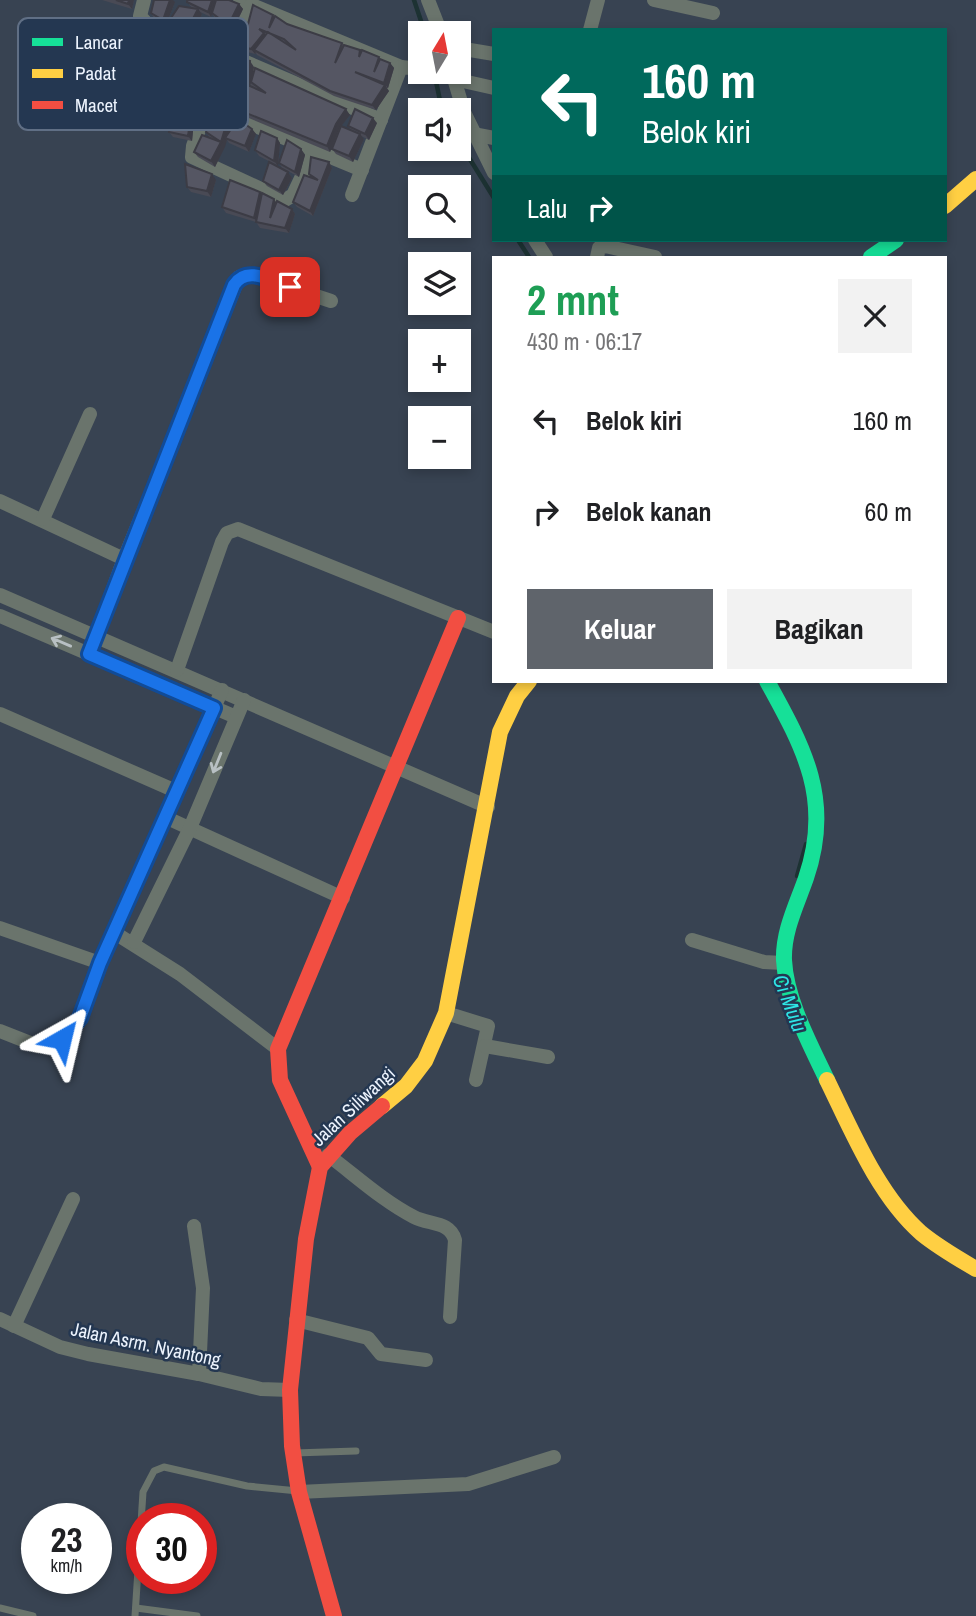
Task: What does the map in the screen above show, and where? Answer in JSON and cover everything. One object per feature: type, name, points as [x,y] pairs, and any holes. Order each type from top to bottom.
[{"type":"street","points":[[142,18],[144,0]]},
{"type":"street","points":[[428,0],[436,21]]},
{"type":"street","points":[[590,28],[597,0]]},
{"type":"street","points":[[654,0],[713,13]]},
{"type":"street","points":[[246,2],[408,68]]},
{"type":"street","points":[[471,50],[492,54]]},
{"type":"street","points":[[248,63],[381,120]]},
{"type":"street","points":[[352,195],[401,67]]},
{"type":"street","points":[[471,81],[492,87]]},
{"type":"street","points":[[456,84],[473,134],[492,169]]},
{"type":"street","points":[[248,123],[362,170]]},
{"type":"street","points":[[199,130],[193,146],[193,159],[279,199],[286,200],[293,195],[314,151]]},
{"type":"street","points":[[473,134],[492,138]]},
{"type":"street","points":[[947,204],[976,179]]},
{"type":"street","points":[[872,256],[893,242]]},
{"type":"street","points":[[597,256],[599,248],[605,246],[650,256]]},
{"type":"street","points":[[89,654],[124,559],[239,277],[250,274],[331,301]]},
{"type":"street","points":[[43,519],[90,414]]},
{"type":"street","points":[[0,501],[124,559]]},
{"type":"street","points":[[177,670],[222,542],[232,530],[238,529],[492,631]]},
{"type":"street","points":[[2,600],[96,635],[488,807]]},
{"type":"street","points":[[0,616],[236,716]]},
{"type":"street","points":[[450,1317],[455,1240],[452,1232],[445,1226],[413,1217],[324,1161],[277,1076],[278,1049],[458,618]]},
{"type":"street","name":"Jalan Siliwangi","points":[[334,1616],[299,1492],[293,1453],[289,1390],[306,1239],[324,1161],[406,1086],[425,1061],[446,1013],[488,807],[500,732],[517,696],[527,683]]},
{"type":"street","points":[[768,683],[802,752],[813,781],[820,824],[810,867],[789,931],[783,963],[790,994],[871,1166],[913,1226],[935,1245],[976,1269]]},
{"type":"street","points":[[0,1031],[38,1046],[62,1039],[80,1018],[100,963],[222,690]]},
{"type":"street","points":[[134,942],[190,828],[244,700]]},
{"type":"street","points":[[0,714],[178,792]]},
{"type":"street","points":[[167,818],[343,898]]},
{"type":"street","points":[[0,928],[100,963]]},
{"type":"street","points":[[115,933],[134,942],[278,1049]]},
{"type":"street","points":[[692,940],[764,962],[783,963]]},
{"type":"street","points":[[446,1013],[485,1023],[489,1029],[476,1080]]},
{"type":"street","points":[[485,1046],[548,1057]]},
{"type":"street","points":[[14,1326],[73,1199]]},
{"type":"street","points":[[194,1226],[203,1288],[199,1374]]},
{"type":"street","name":"Jalan Asrm. Nyantong","points":[[0,1319],[60,1347],[88,1354],[199,1374],[261,1389],[289,1390]]},
{"type":"street","points":[[296,1320],[369,1338],[381,1354],[426,1360]]},
{"type":"street","points":[[299,1492],[468,1483],[554,1457]]},
{"type":"lane","points":[[293,1453],[356,1451]]},
{"type":"lane","points":[[197,1616],[135,1612],[143,1492],[154,1471],[164,1467],[247,1486],[299,1492]]},
{"type":"lane","points":[[0,1608],[33,1616]]},
{"type":"building","points":[[154,0],[170,0],[164,18],[151,13]]},
{"type":"building","points":[[187,0],[212,0],[208,12]]},
{"type":"building","points":[[216,0],[229,0],[239,4],[232,18],[219,18],[212,13]]},
{"type":"building","points":[[253,5],[273,15],[269,28],[275,16],[287,24],[342,43],[335,63],[344,45],[360,50],[359,57],[362,50],[379,57],[374,72],[380,59],[390,63],[384,83],[355,72],[385,85],[372,105],[330,91],[254,50],[268,32],[259,29],[264,33],[251,49],[248,48],[248,24]],"holes":[[[270,34],[284,39],[296,50]]]},
{"type":"building","points":[[179,6],[198,9],[193,18],[171,18]]},
{"type":"building","points":[[255,68],[346,109],[327,146],[248,114],[248,85],[266,93],[251,82]]},
{"type":"building","points":[[355,109],[373,118],[365,134],[348,126]]},
{"type":"building","points":[[248,126],[252,129],[245,146],[225,138],[230,130],[248,130]]},
{"type":"building","points":[[341,126],[360,134],[349,156],[332,149]]},
{"type":"building","points":[[169,130],[189,130],[188,136]]},
{"type":"building","points":[[207,130],[225,130],[221,142]]},
{"type":"building","points":[[261,131],[277,138],[274,161],[255,150]]},
{"type":"building","points":[[202,135],[221,142],[211,161],[194,152]]},
{"type":"building","points":[[287,140],[301,149],[295,172],[279,163]]},
{"type":"building","points":[[311,157],[329,162],[310,211],[293,202],[304,175],[318,180],[309,174]]},
{"type":"building","points":[[269,162],[288,172],[279,190],[263,181]]},
{"type":"building","points":[[185,164],[212,174],[207,191],[187,187]]},
{"type":"building","points":[[230,180],[260,192],[254,218],[222,207]]},
{"type":"building","points":[[262,193],[274,199],[270,218],[277,201],[292,209],[285,228],[256,222]]},
{"type":"waterway","name":"Ci Mulu","points":[[414,0],[421,21]]},
{"type":"waterway","name":"Ci Mulu","points":[[437,84],[439,98]]},
{"type":"waterway","name":"Ci Mulu","points":[[471,161],[492,195]]},
{"type":"waterway","name":"Ci Mulu","points":[[519,242],[528,256]]},
{"type":"waterway","name":"Ci Mulu","points":[[797,876],[806,844]]},
{"type":"traffic: fast","points":[[872,256],[893,242]]},
{"type":"traffic: fast","points":[[768,683],[803,752],[815,799],[814,850],[788,928],[784,960],[794,1006],[827,1080]]},
{"type":"traffic: slow","points":[[947,204],[976,179]]},
{"type":"traffic: slow","points":[[382,1106],[406,1086],[425,1061],[446,1013],[500,732],[517,696],[527,683]]},
{"type":"traffic: slow","points":[[827,1080],[867,1161],[906,1218],[941,1248],[976,1269]]},
{"type":"traffic: jam","points":[[320,1167],[280,1080],[278,1049],[458,618]]},
{"type":"traffic: jam","points":[[334,1616],[299,1492],[292,1446],[290,1390],[306,1239],[320,1167],[350,1133],[382,1106]]},
{"type":"route","points":[[62,1039],[71,1032],[80,1018],[100,963],[214,708],[89,654],[124,559],[234,285],[239,277],[250,274],[290,287]]}]
